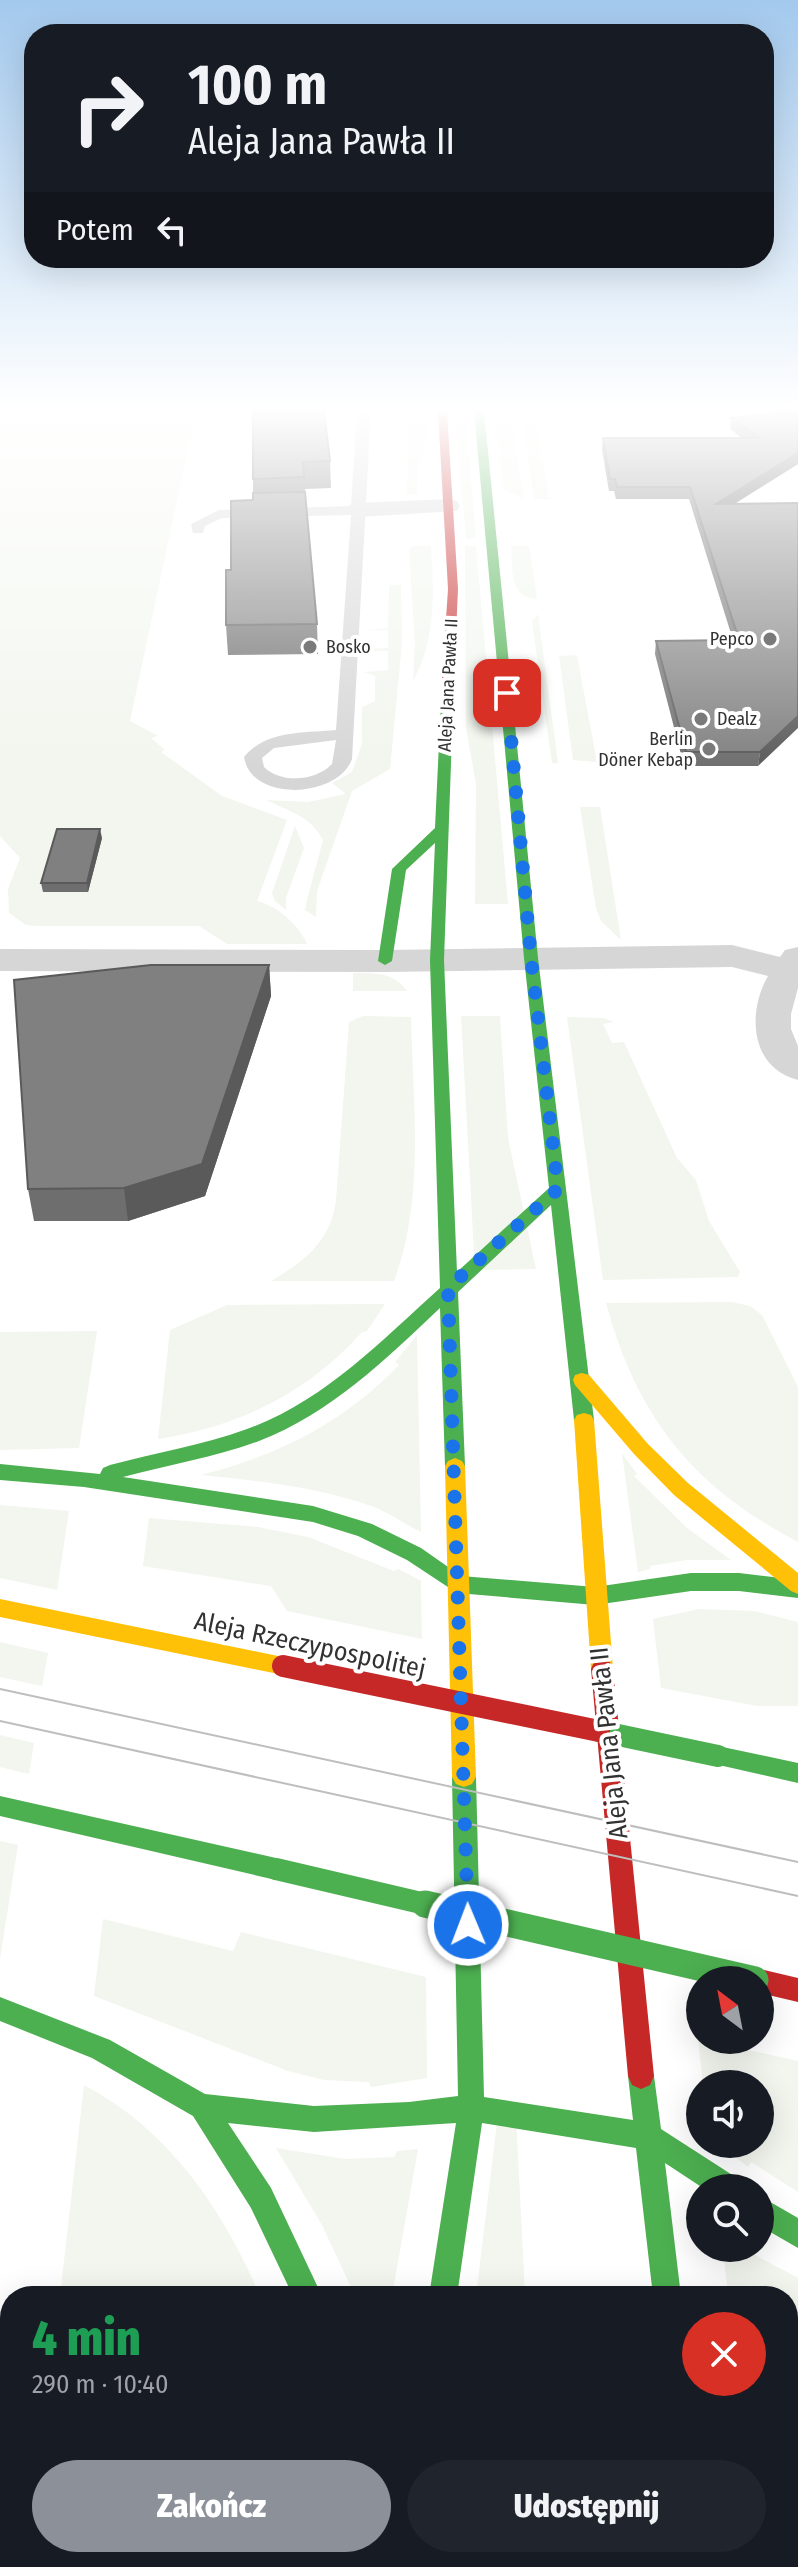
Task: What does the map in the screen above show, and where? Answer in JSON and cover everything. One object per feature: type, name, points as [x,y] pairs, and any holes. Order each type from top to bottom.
[{"type":"main road","name":"Aleja Jana Pawła II","points":[[444,2286],[471,2108],[437,960],[440,831],[453,589],[449,531]]},
{"type":"main road","name":"Aleja Jana Pawła II","points":[[490,531],[531,958],[582,1380],[595,1596],[647,2136],[666,2286]]},
{"type":"main road","points":[[385,961],[399,869],[440,831]]},
{"type":"main road","points":[[84,1479],[171,1459],[253,1435],[309,1408],[363,1369],[558,1189]]},
{"type":"main road","points":[[582,1380],[641,1449],[681,1489],[798,1587]]},
{"type":"main road","points":[[0,1472],[84,1479],[313,1514],[365,1530],[414,1554],[457,1584],[595,1596],[691,1582],[798,1587]]},
{"type":"main road","name":"Aleja Rzeczypospolitej","points":[[0,1608],[798,1773]]},
{"type":"main road","points":[[0,1806],[696,1966]]},
{"type":"main road","points":[[774,1984],[798,1990]]},
{"type":"main road","points":[[0,2009],[101,2049],[202,2107],[314,2119],[409,2115],[471,2108],[647,2136],[705,2174]]},
{"type":"main road","points":[[202,2107],[240,2160],[304,2286]]},
{"type":"main road","points":[[774,2219],[798,2234]]},
{"type":"street","points":[[0,960],[385,961],[732,956],[793,964],[770,1019],[777,1045],[787,1060],[798,1068]]},
{"type":"lane","points":[[345,734],[268,744],[253,757],[252,764],[256,771],[276,781],[305,783],[319,780],[339,769],[345,734],[358,531]]},
{"type":"shaded area","points":[[0,531],[170,531],[130,721],[158,736],[151,738],[165,750],[161,752],[222,796],[287,820],[257,901],[286,917],[307,944],[227,944],[199,926],[26,925],[9,913],[8,889],[20,858],[0,836]]},
{"type":"shaded area","points":[[465,531],[475,531],[476,538],[466,539]]},
{"type":"shaded area","points":[[431,546],[433,599],[430,633],[413,681],[415,643],[409,548]]},
{"type":"shaded area","points":[[465,546],[476,546],[508,904],[475,904],[476,784],[466,728]]},
{"type":"shaded area","points":[[511,546],[529,546],[537,599],[528,597],[517,588],[512,572]]},
{"type":"shaded area","points":[[389,585],[401,585],[402,643],[390,769],[352,791],[317,891],[316,917],[305,910],[323,840],[305,819],[266,800],[308,802],[346,794],[332,783],[352,772],[362,744],[362,707],[375,701],[375,676],[364,672],[388,670],[388,651],[365,649],[388,648],[388,630],[366,630],[388,628]]},
{"type":"shaded area","points":[[538,614],[558,763],[552,763],[532,621]]},
{"type":"shaded area","points":[[577,655],[597,762],[573,760],[559,656]]},
{"type":"shaded area","points":[[580,807],[600,807],[621,940],[601,921],[596,908]]},
{"type":"shaded area","points":[[295,826],[304,848],[286,898],[286,910],[275,901],[272,893]]},
{"type":"shaded area","points":[[353,973],[390,977],[407,991],[353,991]]},
{"type":"shaded area","points":[[363,1016],[411,1017],[414,1184],[404,1249],[394,1281],[271,1281],[314,1249],[333,1215],[349,1022]]},
{"type":"shaded area","points":[[461,1016],[500,1016],[508,1138],[536,1269],[475,1270]]},
{"type":"shaded area","points":[[567,1017],[603,1018],[614,1022],[603,1024],[612,1043],[624,1042],[677,1158],[696,1180],[709,1221],[740,1272],[738,1277],[603,1280]]},
{"type":"shaded area","points":[[732,1302],[750,1306],[762,1315],[798,1387],[798,1542],[728,1497],[674,1445],[634,1381],[606,1303]]},
{"type":"shaded area","points":[[385,1304],[367,1331],[362,1332],[341,1354],[319,1373],[270,1404],[216,1426],[158,1439],[170,1330],[227,1305]]},
{"type":"shaded area","points":[[97,1331],[79,1448],[0,1450],[0,1332]]},
{"type":"shaded area","points":[[417,1335],[421,1532],[374,1507],[332,1494],[267,1482],[201,1475],[257,1458],[332,1420],[378,1386],[399,1365],[395,1362]]},
{"type":"shaded area","points":[[622,1453],[637,1474],[634,1476],[687,1528],[731,1560],[687,1560],[650,1566],[650,1569],[638,1572]]},
{"type":"shaded area","points":[[0,1505],[69,1511],[57,1590],[0,1578]]},
{"type":"shaded area","points":[[149,1518],[258,1527],[308,1537],[394,1571],[399,1569],[421,1581],[422,1639],[287,1611],[271,1586],[143,1566]]},
{"type":"shaded area","points":[[699,1609],[754,1611],[798,1622],[798,1706],[757,1706],[661,1688],[653,1619]]},
{"type":"shaded area","points":[[0,1642],[48,1653],[42,1686],[0,1677]]},
{"type":"shaded area","points":[[0,1735],[34,1743],[29,1774],[0,1767]]},
{"type":"shaded area","points":[[0,1841],[18,1845],[0,1959]]},
{"type":"shaded area","points":[[103,1919],[233,1951],[241,1932],[426,1977],[427,2078],[371,2087],[369,2082],[324,2080],[288,2071],[94,1996]]},
{"type":"shaded area","points":[[700,2054],[766,2054],[798,2061],[798,2192],[774,2174],[751,2162],[748,2167],[737,2158],[774,2158],[774,2070],[701,2070]]},
{"type":"shaded area","points":[[84,2085],[142,2125],[190,2175],[229,2233],[255,2286],[61,2286]]},
{"type":"shaded area","points":[[516,2116],[524,2286],[477,2286],[497,2123]]},
{"type":"shaded area","points":[[276,2148],[345,2159],[394,2157],[397,2151],[418,2149],[394,2286],[350,2286],[322,2225]]},
{"type":"shaded area","points":[[724,2262],[768,2262],[798,2278],[798,2286],[727,2286]]},
{"type":"building","points":[[231,531],[309,531],[317,624],[226,625],[226,570],[231,570]]},
{"type":"building","points":[[704,531],[798,531],[798,716],[760,752],[686,752],[656,641],[739,640]]},
{"type":"building","points":[[57,829],[100,829],[87,883],[41,883]]},
{"type":"building","points":[[151,965],[269,965],[202,1164],[124,1188],[28,1189],[14,980]]},
{"type":"tram line","points":[[0,1689],[798,1862]]},
{"type":"tram line","points":[[0,1721],[798,1896]]},
{"type":"traffic: fast","points":[[490,531],[531,958],[584,1420]]},
{"type":"traffic: fast","points":[[448,679],[437,960],[455,1466]]},
{"type":"traffic: fast","points":[[385,961],[399,869],[440,831]]},
{"type":"traffic: fast","points":[[110,1473],[253,1435],[309,1408],[363,1369],[558,1189]]},
{"type":"traffic: fast","points":[[0,1472],[84,1479],[313,1514],[365,1530],[414,1554],[457,1584],[595,1596],[691,1582],[739,1582],[798,1589]]},
{"type":"traffic: fast","points":[[599,1731],[718,1756]]},
{"type":"traffic: fast","points":[[718,1756],[798,1773]]},
{"type":"traffic: fast","points":[[444,2286],[471,2108],[464,1777]]},
{"type":"traffic: fast","points":[[0,1806],[276,1869]]},
{"type":"traffic: fast","points":[[276,1869],[695,1966]]},
{"type":"traffic: fast","points":[[0,2009],[101,2049],[202,2107],[314,2119],[409,2115],[471,2108],[647,2136],[705,2174]]},
{"type":"traffic: fast","points":[[641,2076],[666,2286]]},
{"type":"traffic: fast","points":[[202,2107],[261,2198],[303,2286]]},
{"type":"traffic: fast","points":[[774,2219],[798,2234]]},
{"type":"traffic: slow","points":[[582,1380],[641,1449],[681,1489],[798,1585]]},
{"type":"traffic: slow","points":[[584,1420],[602,1669]]},
{"type":"traffic: slow","points":[[455,1466],[464,1777]]},
{"type":"traffic: slow","points":[[0,1608],[283,1666]]},
{"type":"traffic: jam","points":[[448,679],[453,589],[449,531]]},
{"type":"traffic: jam","points":[[283,1666],[599,1731]]},
{"type":"traffic: jam","points":[[602,1669],[641,2076]]},
{"type":"traffic: jam","points":[[774,1984],[798,1990]]},
{"type":"place","name":"Pepco","points":[[770,639]]},
{"type":"place","name":"Bosko","points":[[310,647]]},
{"type":"place","name":"Dealz","points":[[701,719]]},
{"type":"place","name":"Berlin Döner Kebap","points":[[709,749]]},
{"type":"route","points":[[468,1925],[448,1288],[558,1189],[531,958],[507,693]]}]
